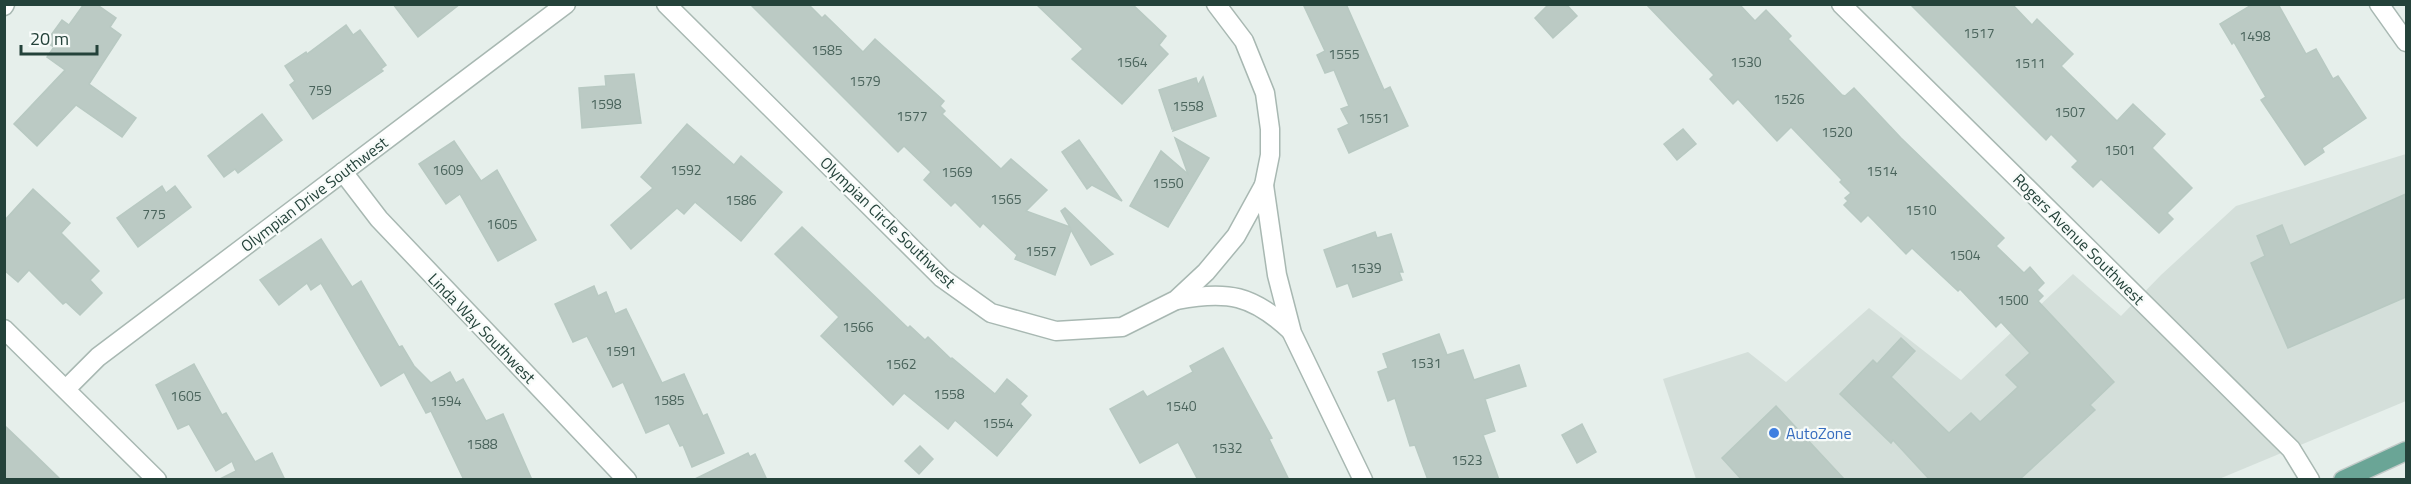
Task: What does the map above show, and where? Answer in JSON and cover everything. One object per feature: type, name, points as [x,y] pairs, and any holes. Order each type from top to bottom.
[{"type":"main road","points":[[2343,480],[2406,451]]},
{"type":"street","name":"Olympian Drive Southwest","points":[[66,389],[98,357],[566,4]]},
{"type":"street","name":"Olympian Circle Southwest","points":[[666,4],[942,278],[991,313],[1056,331],[1122,327],[1176,300],[1206,272],[1236,236],[1264,185]]},
{"type":"street","points":[[1216,4],[1244,41],[1265,93],[1270,155],[1264,185],[1277,275],[1292,333],[1363,480]]},
{"type":"street","name":"Rogers Avenue Southwest","points":[[1841,4],[2291,448],[2310,480]]},
{"type":"street","points":[[2379,4],[2406,42]]},
{"type":"street","name":"Linda Way Southwest","points":[[343,172],[378,219],[627,480]]},
{"type":"street","points":[[1176,300],[1205,294],[1227,294],[1265,310],[1292,333]]},
{"type":"street","points":[[4,329],[157,480]]},
{"type":"shaded area","points":[[2406,154],[2406,401],[2219,479],[1696,479],[1663,379],[1748,352],[1786,382],[1869,308],[1961,380],[2073,274],[2121,316],[2161,275],[2236,206]]},
{"type":"building","points":[[84,4],[96,4],[116,18],[110,27],[121,35],[89,84],[136,118],[122,137],[76,105],[37,146],[14,124],[65,70],[47,57],[54,47],[46,42],[62,20],[69,25]]},
{"type":"building","points":[[393,4],[460,4],[418,37]]},
{"type":"building","points":[[750,4],[808,4],[822,18],[825,15],[863,52],[875,39],[944,101],[940,106],[945,111],[942,114],[1001,169],[1011,159],[1047,190],[1026,211],[1070,227],[1061,211],[1065,208],[1113,254],[1091,265],[1071,230],[1055,275],[1015,259],[1017,255],[983,223],[980,227],[955,202],[951,206],[924,180],[931,172],[904,146],[898,152]]},
{"type":"building","points":[[1036,4],[1132,4],[1166,36],[1159,45],[1168,54],[1122,104],[1072,59],[1083,49]]},
{"type":"building","points":[[1303,4],[1346,4],[1384,90],[1390,87],[1408,126],[1349,153],[1338,129],[1349,124],[1341,109],[1349,106],[1334,70],[1325,73],[1317,55],[1325,51]]},
{"type":"building","points":[[1549,4],[1566,4],[1577,16],[1553,38],[1535,18]]},
{"type":"building","points":[[1646,4],[1739,4],[1755,21],[1766,10],[1791,36],[1788,39],[1842,95],[1845,96],[1854,88],[1901,138],[2004,238],[1996,246],[2024,273],[2030,267],[2044,283],[2037,290],[2043,296],[2038,301],[2114,382],[2090,405],[2095,410],[2019,480],[1930,480],[1893,440],[1891,443],[1840,394],[1873,360],[1877,364],[1901,338],[1915,351],[1891,377],[1949,433],[1971,413],[1980,422],[2018,387],[2006,375],[2030,353],[2001,322],[1996,327],[1960,289],[1958,291],[1912,248],[1906,254],[1868,215],[1861,222],[1844,205],[1848,201],[1845,198],[1851,193],[1840,182],[1842,180],[1791,127],[1777,141],[1738,99],[1733,104],[1710,79],[1714,75]]},
{"type":"building","points":[[1910,4],[2012,4],[2032,25],[2037,19],[2073,54],[2061,66],[2117,121],[2133,104],[2165,134],[2152,148],[2192,188],[2167,213],[2173,219],[2159,233],[2101,179],[2093,187],[2072,167],[2078,161],[2051,134],[2046,140]]},
{"type":"building","points":[[2253,4],[2278,4],[2306,54],[2316,49],[2333,79],[2338,76],[2366,118],[2322,148],[2324,152],[2305,165],[2261,100],[2266,97],[2234,42],[2232,44],[2220,24]]},
{"type":"building","points":[[346,25],[353,35],[360,30],[386,65],[381,69],[383,71],[313,119],[290,85],[295,81],[285,66],[306,52],[307,54]]},
{"type":"building","points":[[634,74],[641,123],[582,128],[579,88],[606,86],[605,76]]},
{"type":"building","points":[[1203,77],[1216,116],[1173,131],[1174,128],[1172,129],[1159,90],[1196,78],[1198,85]]},
{"type":"building","points":[[262,114],[282,140],[238,173],[235,169],[224,177],[208,156]]},
{"type":"building","points":[[687,124],[734,165],[741,156],[782,192],[741,241],[695,202],[684,214],[677,208],[631,249],[611,225],[653,188],[641,177]]},
{"type":"building","points":[[1683,129],[1696,144],[1677,160],[1664,144]]},
{"type":"building","points":[[1175,138],[1209,158],[1168,227],[1130,206],[1161,151],[1188,174]]},
{"type":"building","points":[[1079,140],[1122,201],[1092,185],[1087,189],[1062,152]]},
{"type":"building","points":[[454,141],[481,181],[497,170],[536,240],[498,261],[460,194],[446,204],[419,164]]},
{"type":"building","points":[[162,186],[166,193],[175,186],[191,207],[138,247],[117,218]]},
{"type":"building","points":[[33,189],[70,223],[61,233],[99,271],[90,280],[102,293],[80,315],[66,302],[63,304],[29,270],[18,282],[4,270],[4,221]]},
{"type":"building","points":[[2406,194],[2406,297],[2288,348],[2251,263],[2265,256],[2257,236],[2282,225],[2290,245]]},
{"type":"building","points":[[802,227],[908,328],[910,326],[925,340],[928,337],[951,359],[995,394],[1007,379],[1027,396],[1020,404],[1031,415],[997,456],[955,420],[948,429],[904,393],[893,405],[821,336],[839,317],[775,254]]},
{"type":"building","points":[[1375,232],[1377,238],[1391,234],[1403,272],[1399,272],[1402,280],[1353,297],[1348,283],[1337,287],[1324,250]]},
{"type":"building","points":[[321,239],[352,287],[361,281],[399,347],[402,346],[414,366],[431,383],[450,372],[456,383],[463,379],[486,421],[503,414],[532,480],[464,480],[431,411],[426,413],[404,372],[381,386],[321,283],[311,290],[307,283],[279,305],[260,280]]},
{"type":"building","points":[[594,286],[598,296],[606,292],[615,314],[626,309],[662,383],[684,374],[703,416],[707,414],[724,453],[692,467],[683,445],[680,446],[669,423],[646,433],[623,382],[613,387],[587,336],[573,342],[555,304]]},
{"type":"building","points":[[1439,334],[1447,355],[1463,350],[1474,380],[1519,365],[1526,386],[1485,399],[1495,431],[1483,435],[1499,480],[1428,480],[1415,445],[1410,446],[1395,398],[1388,401],[1378,372],[1388,368],[1383,354]]},
{"type":"building","points":[[1223,348],[1272,438],[1269,439],[1289,480],[1198,480],[1178,442],[1140,463],[1110,409],[1143,391],[1147,397],[1193,372],[1190,366]]},
{"type":"building","points":[[194,364],[222,415],[226,413],[255,462],[272,453],[285,480],[218,480],[236,471],[232,461],[216,471],[189,424],[178,429],[156,385]]},
{"type":"building","name":"AutoZone","points":[[1776,406],[1845,480],[1742,480],[1722,458]]},
{"type":"building","points":[[1582,424],[1596,452],[1577,463],[1562,435]]},
{"type":"building","points":[[4,425],[26,446],[61,480],[4,480]]},
{"type":"building","points":[[920,446],[933,459],[919,474],[905,461]]},
{"type":"building","points":[[748,453],[750,457],[755,454],[767,480],[693,480]]},
{"type":"place","name":"AutoZone","points":[[1774,433]]}]
